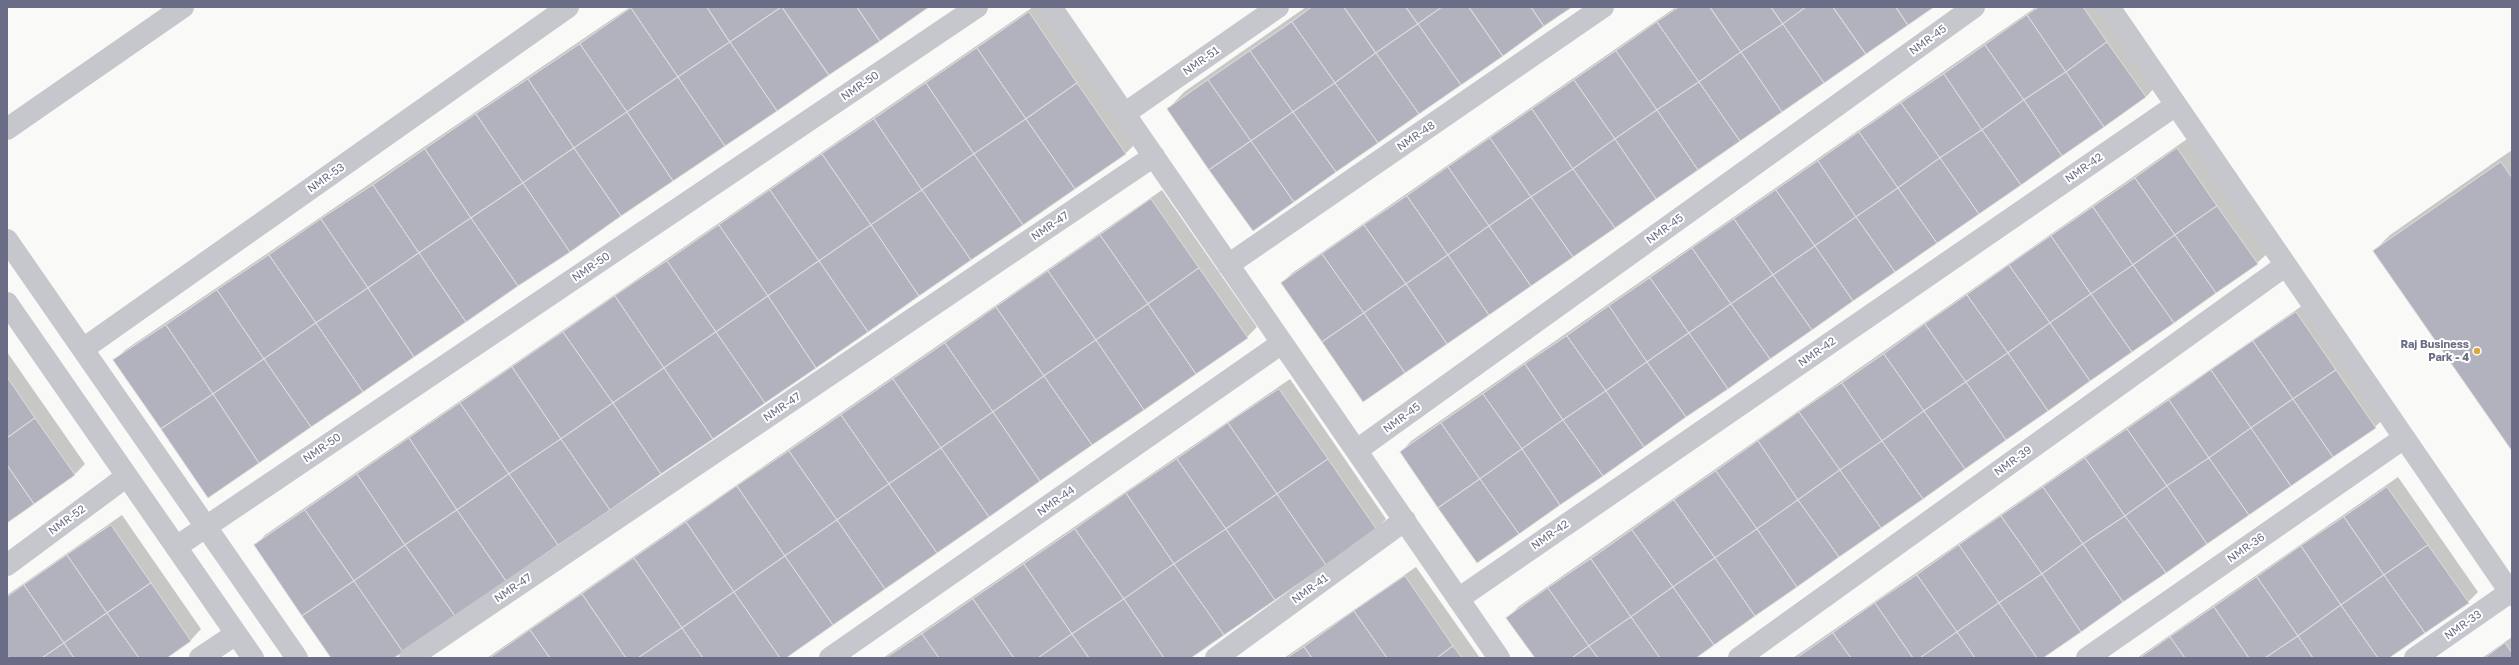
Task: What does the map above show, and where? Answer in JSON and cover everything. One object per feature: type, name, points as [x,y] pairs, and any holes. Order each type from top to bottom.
[{"type":"street","points":[[7,129],[183,7]]},
{"type":"street","name":"NMR-53","points":[[83,349],[568,7]]},
{"type":"street","name":"NMR-50","points":[[176,547],[976,7]]},
{"type":"street","points":[[1051,7],[1499,658]]},
{"type":"street","name":"NMR-51","points":[[1124,114],[1278,7]]},
{"type":"street","name":"NMR-48","points":[[1228,265],[1603,7]]},
{"type":"street","name":"NMR-45","points":[[1356,450],[1974,7]]},
{"type":"street","points":[[2109,7],[2511,594]]},
{"type":"street","name":"NMR-42","points":[[1458,599],[2176,105]]},
{"type":"street","name":"NMR-47","points":[[410,658],[1154,156]]},
{"type":"street","points":[[7,240],[297,658]]},
{"type":"street","name":"NMR-39","points":[[1739,658],[2286,265]]},
{"type":"street","points":[[9,309],[253,658]]},
{"type":"street","name":"NMR-44","points":[[830,658],[1282,343]]},
{"type":"street","name":"NMR-36","points":[[2087,658],[2404,438]]},
{"type":"street","name":"NMR-52","points":[[7,565],[127,476]]},
{"type":"street","name":"NMR-41","points":[[1216,658],[1405,520]]},
{"type":"street","name":"NMR-33","points":[[2415,658],[2511,594]]},
{"type":"street","points":[[200,658],[236,634]]},
{"type":"building","points":[[707,7],[730,42],[678,77],[631,8]]},
{"type":"building","points":[[707,7],[781,7],[730,42]]},
{"type":"building","points":[[782,7],[857,7],[880,41],[829,75]]},
{"type":"building","points":[[782,7],[829,75],[777,111],[730,42]]},
{"type":"building","points":[[857,7],[929,7],[880,41]]},
{"type":"building","points":[[1312,7],[1344,7],[1376,53],[1335,83],[1292,22]]},
{"type":"building","points":[[1344,7],[1406,7],[1418,24],[1376,53]]},
{"type":"building","points":[[1406,7],[1442,7],[1418,24]]},
{"type":"building","points":[[1442,7],[1469,7],[1503,56],[1461,85],[1418,24]]},
{"type":"building","points":[[1469,7],[1531,7],[1544,26],[1503,56]]},
{"type":"building","points":[[1531,7],[1572,7],[1544,26]]},
{"type":"building","points":[[1679,7],[1710,7],[1741,52],[1699,82],[1657,22]]},
{"type":"building","points":[[1710,7],[1771,7],[1783,24],[1741,52]]},
{"type":"building","points":[[1771,7],[1806,7],[1783,24]]},
{"type":"building","points":[[1806,7],[1833,7],[1866,54],[1824,83],[1783,24]]},
{"type":"building","points":[[1833,7],[1896,7],[1908,25],[1866,54]]},
{"type":"building","points":[[1896,7],[1934,7],[1908,25]]},
{"type":"building","points":[[2039,7],[2083,7],[2107,42],[2066,72],[2027,15]]},
{"type":"building","points":[[631,8],[678,77],[627,112],[580,44]]},
{"type":"building","points":[[1029,12],[1077,83],[1026,119],[977,48]]},
{"type":"building","points":[[2027,15],[2066,72],[2024,100],[1985,45]]},
{"type":"building","points":[[1292,22],[1335,83],[1293,112],[1250,51]]},
{"type":"building","points":[[1657,22],[1699,82],[1657,110],[1616,51]]},
{"type":"building","points":[[1418,24],[1461,85],[1419,114],[1376,53]]},
{"type":"building","points":[[1783,24],[1824,83],[1782,112],[1741,52]]},
{"type":"building","points":[[730,42],[777,111],[725,146],[678,77]]},
{"type":"building","points":[[2107,42],[2146,97],[2104,127],[2066,72]]},
{"type":"building","points":[[580,44],[627,112],[574,148],[528,79]]},
{"type":"building","points":[[1985,45],[2024,100],[1982,130],[1944,74]]},
{"type":"building","points":[[977,48],[1026,119],[974,154],[926,83]]},
{"type":"building","points":[[1250,51],[1293,112],[1251,141],[1208,80]]},
{"type":"building","points":[[1616,51],[1657,110],[1615,139],[1574,80]]},
{"type":"building","points":[[1741,52],[1782,112],[1740,141],[1699,82]]},
{"type":"building","points":[[1376,53],[1419,114],[1378,143],[1335,83]]},
{"type":"building","points":[[2066,72],[2104,127],[2062,156],[2024,100]]},
{"type":"building","points":[[1944,74],[1982,130],[1940,158],[1901,103]]},
{"type":"building","points":[[678,77],[725,146],[673,181],[627,112]]},
{"type":"building","points":[[528,79],[574,148],[523,183],[476,114]]},
{"type":"building","points":[[1208,80],[1251,141],[1209,170],[1167,109]]},
{"type":"building","points":[[1574,80],[1615,139],[1573,169],[1532,109]]},
{"type":"building","points":[[1699,82],[1740,141],[1698,170],[1657,110]]},
{"type":"building","points":[[926,83],[974,154],[922,190],[874,119]]},
{"type":"building","points":[[1077,83],[1126,154],[1075,189],[1026,119]]},
{"type":"building","points":[[1335,83],[1378,143],[1336,172],[1293,112]]},
{"type":"building","points":[[2024,100],[2062,156],[2021,185],[1982,130]]},
{"type":"building","points":[[1901,103],[1940,158],[1898,188],[1859,132]]},
{"type":"building","points":[[1532,109],[1573,169],[1531,197],[1490,138]]},
{"type":"building","points":[[1657,110],[1698,170],[1656,199],[1615,139]]},
{"type":"building","points":[[627,112],[673,181],[621,216],[574,148]]},
{"type":"building","points":[[1293,112],[1336,172],[1294,202],[1251,141]]},
{"type":"building","points":[[476,114],[523,183],[471,218],[425,149]]},
{"type":"building","points":[[874,119],[922,190],[871,225],[822,154]]},
{"type":"building","points":[[1026,119],[1075,189],[1023,225],[974,154]]},
{"type":"building","points":[[1982,130],[2021,185],[1979,214],[1940,158]]},
{"type":"building","points":[[1859,132],[1898,188],[1856,217],[1818,161]]},
{"type":"building","points":[[1490,138],[1531,197],[1489,226],[1448,167]]},
{"type":"building","points":[[1615,139],[1656,199],[1615,228],[1573,169]]},
{"type":"building","points":[[1251,141],[1294,202],[1253,231],[1209,170]]},
{"type":"building","points":[[574,148],[621,216],[570,252],[523,183]]},
{"type":"building","points":[[2177,148],[2217,206],[2175,235],[2135,178]]},
{"type":"building","points":[[425,149],[471,218],[419,253],[373,185]]},
{"type":"building","points":[[822,154],[871,225],[819,261],[770,190]]},
{"type":"building","points":[[974,154],[1023,225],[971,260],[922,190]]},
{"type":"building","points":[[1940,158],[1979,214],[1937,243],[1898,188]]},
{"type":"building","points":[[1818,161],[1856,217],[1815,246],[1776,190]]},
{"type":"building","name":"Raj Business Park - 4","points":[[2501,162],[2512,178],[2512,451],[2373,251]]},
{"type":"building","points":[[1448,167],[1489,226],[1448,255],[1407,196]]},
{"type":"building","points":[[1573,169],[1615,228],[1573,257],[1531,197]]},
{"type":"building","points":[[2135,178],[2175,235],[2133,265],[2093,207]]},
{"type":"building","points":[[523,183],[570,252],[518,286],[471,218]]},
{"type":"building","points":[[373,185],[419,253],[368,288],[321,219]]},
{"type":"building","points":[[1898,188],[1937,243],[1895,272],[1856,217]]},
{"type":"building","points":[[770,190],[819,261],[768,296],[719,225]]},
{"type":"building","points":[[922,190],[971,260],[919,296],[871,225]]},
{"type":"building","points":[[1776,190],[1815,246],[1773,275],[1734,219]]},
{"type":"building","points":[[1407,196],[1448,255],[1406,284],[1364,225]]},
{"type":"building","points":[[1531,197],[1573,257],[1531,286],[1489,226]]},
{"type":"building","points":[[1151,199],[1199,268],[1148,304],[1100,235]]},
{"type":"building","points":[[2217,206],[2258,264],[2216,293],[2175,235]]},
{"type":"building","points":[[2093,207],[2133,265],[2091,294],[2051,236]]},
{"type":"building","points":[[1856,217],[1895,272],[1853,301],[1815,246]]},
{"type":"building","points":[[471,218],[518,286],[466,322],[419,253]]},
{"type":"building","points":[[321,219],[368,288],[316,323],[269,255]]},
{"type":"building","points":[[1734,219],[1773,275],[1731,304],[1692,248]]},
{"type":"building","points":[[719,225],[768,296],[716,332],[667,261]]},
{"type":"building","points":[[871,225],[919,296],[868,332],[819,261]]},
{"type":"building","points":[[1364,225],[1406,284],[1364,313],[1322,254]]},
{"type":"building","points":[[1489,226],[1531,286],[1489,315],[1448,255]]},
{"type":"building","points":[[1100,235],[1148,304],[1096,340],[1048,271]]},
{"type":"building","points":[[2175,235],[2216,293],[2174,323],[2133,265]]},
{"type":"building","points":[[2051,236],[2091,294],[2050,323],[2009,265]]},
{"type":"building","points":[[1815,246],[1853,301],[1812,330],[1773,275]]},
{"type":"building","points":[[1692,248],[1731,304],[1689,333],[1650,278]]},
{"type":"building","points":[[419,253],[466,322],[414,357],[368,288]]},
{"type":"building","points":[[1322,254],[1364,313],[1322,342],[1281,283]]},
{"type":"building","points":[[269,255],[316,323],[264,359],[217,290]]},
{"type":"building","points":[[1448,255],[1489,315],[1447,344],[1406,284]]},
{"type":"building","points":[[667,261],[716,332],[664,368],[615,296]]},
{"type":"building","points":[[819,261],[868,332],[816,368],[768,296]]},
{"type":"building","points":[[2009,265],[2050,323],[2008,353],[1967,295]]},
{"type":"building","points":[[2133,265],[2174,323],[2132,352],[2091,294]]},
{"type":"building","points":[[1199,268],[1248,338],[1196,374],[1148,304]]},
{"type":"building","points":[[1048,271],[1096,340],[1044,376],[996,307]]},
{"type":"building","points":[[1773,275],[1812,330],[1770,359],[1731,304]]},
{"type":"building","points":[[1650,278],[1689,333],[1647,362],[1609,306]]},
{"type":"building","points":[[1406,284],[1447,344],[1405,373],[1364,313]]},
{"type":"building","points":[[368,288],[414,357],[363,392],[316,323]]},
{"type":"building","points":[[217,290],[264,359],[213,394],[166,325]]},
{"type":"building","points":[[2091,294],[2132,352],[2090,381],[2050,323]]},
{"type":"building","points":[[1967,295],[2008,353],[1966,382],[1925,324]]},
{"type":"building","points":[[615,296],[664,368],[613,403],[563,332]]},
{"type":"building","points":[[768,296],[816,368],[765,403],[716,332]]},
{"type":"building","points":[[1148,304],[1196,374],[1144,410],[1096,340]]},
{"type":"building","points":[[1731,304],[1770,359],[1728,389],[1689,333]]},
{"type":"building","points":[[1609,306],[1647,362],[1606,391],[1567,336]]},
{"type":"building","points":[[996,307],[1044,376],[993,412],[945,343]]},
{"type":"building","points":[[2296,312],[2336,370],[2293,399],[2253,341]]},
{"type":"building","points":[[1364,313],[1405,373],[1363,402],[1322,342]]},
{"type":"building","points":[[316,323],[363,392],[311,427],[264,359]]},
{"type":"building","points":[[2050,323],[2090,381],[2048,411],[2008,353]]},
{"type":"building","points":[[1925,324],[1966,382],[1924,411],[1884,354]]},
{"type":"building","points":[[166,325],[213,394],[161,429],[113,360]]},
{"type":"building","points":[[563,332],[613,403],[561,439],[512,367]]},
{"type":"building","points":[[716,332],[765,403],[713,439],[664,368]]},
{"type":"building","points":[[1689,333],[1728,389],[1686,417],[1647,362]]},
{"type":"building","points":[[1567,336],[1606,391],[1563,420],[1525,364]]},
{"type":"building","points":[[1096,340],[1144,410],[1092,445],[1044,376]]},
{"type":"building","points":[[2253,341],[2293,399],[2251,428],[2211,370]]},
{"type":"building","points":[[945,343],[993,412],[941,448],[893,379]]},
{"type":"building","points":[[2008,353],[2048,411],[2006,440],[1966,382]]},
{"type":"building","points":[[1884,354],[1924,411],[1882,441],[1842,383]]},
{"type":"building","points":[[264,359],[311,427],[259,463],[213,394]]},
{"type":"building","points":[[1647,362],[1686,417],[1644,447],[1606,391]]},
{"type":"building","points":[[1525,364],[1563,420],[1522,449],[1483,394]]},
{"type":"building","points":[[512,367],[561,439],[509,474],[460,403]]},
{"type":"building","points":[[664,368],[713,439],[661,474],[613,403]]},
{"type":"building","points":[[2211,370],[2251,428],[2209,458],[2169,400]]},
{"type":"building","points":[[2336,370],[2376,428],[2333,457],[2293,399]]},
{"type":"building","points":[[1044,376],[1092,445],[1040,481],[993,412]]},
{"type":"building","points":[[7,377],[35,418],[7,438]]},
{"type":"building","points":[[893,379],[941,448],[889,484],[841,415]]},
{"type":"building","points":[[1966,382],[2006,440],[1965,469],[1924,411]]},
{"type":"building","points":[[1842,383],[1882,441],[1840,470],[1799,412]]},
{"type":"building","points":[[1279,389],[1328,459],[1277,494],[1228,423]]},
{"type":"building","points":[[1606,391],[1644,447],[1603,476],[1563,420]]},
{"type":"building","points":[[213,394],[259,463],[208,498],[161,429]]},
{"type":"building","points":[[1483,394],[1522,449],[1480,479],[1441,423]]},
{"type":"building","points":[[2293,399],[2333,457],[2291,486],[2251,428]]},
{"type":"building","points":[[2169,400],[2209,458],[2167,486],[2127,429]]},
{"type":"building","points":[[460,403],[509,474],[457,510],[409,438]]},
{"type":"building","points":[[613,403],[661,474],[610,510],[561,439]]},
{"type":"building","points":[[1924,411],[1965,469],[1923,499],[1882,441]]},
{"type":"building","points":[[993,412],[1040,481],[989,517],[941,448]]},
{"type":"building","points":[[1799,412],[1840,470],[1798,500],[1758,441]]},
{"type":"building","points":[[841,415],[889,484],[837,520],[789,451]]},
{"type":"building","points":[[35,418],[75,475],[34,504],[7,465],[7,438]]},
{"type":"building","points":[[1563,420],[1603,476],[1560,505],[1522,449]]},
{"type":"building","points":[[1228,423],[1277,494],[1226,529],[1177,459]]},
{"type":"building","points":[[1441,423],[1480,479],[1438,508],[1400,452]]},
{"type":"building","points":[[2251,428],[2291,486],[2249,515],[2209,458]]},
{"type":"building","points":[[2127,429],[2167,486],[2125,516],[2085,458]]},
{"type":"building","points":[[409,438],[457,510],[405,545],[357,474]]},
{"type":"building","points":[[561,439],[610,510],[558,545],[509,474]]},
{"type":"building","points":[[1758,441],[1798,500],[1757,529],[1716,471]]},
{"type":"building","points":[[1882,441],[1923,499],[1881,528],[1840,470]]},
{"type":"building","points":[[941,448],[989,517],[937,553],[889,484]]},
{"type":"building","points":[[1522,449],[1560,505],[1519,534],[1480,479]]},
{"type":"building","points":[[789,451],[837,520],[785,556],[737,486]]},
{"type":"building","points":[[2085,458],[2125,516],[2083,544],[2043,487]]},
{"type":"building","points":[[2209,458],[2249,515],[2207,544],[2167,486]]},
{"type":"building","points":[[1177,459],[1226,529],[1174,564],[1126,493]]},
{"type":"building","points":[[1328,459],[1377,530],[1326,565],[1277,494]]},
{"type":"building","points":[[7,465],[34,504],[7,523]]},
{"type":"building","points":[[1840,470],[1881,528],[1839,557],[1798,500]]},
{"type":"building","points":[[1716,471],[1757,529],[1715,558],[1674,500]]},
{"type":"building","points":[[357,474],[405,545],[354,581],[305,510]]},
{"type":"building","points":[[509,474],[558,545],[506,581],[457,510]]},
{"type":"building","points":[[1480,479],[1519,534],[1477,563],[1438,508]]},
{"type":"building","points":[[889,484],[937,553],[885,589],[837,520]]},
{"type":"building","points":[[737,486],[785,556],[734,592],[686,522]]},
{"type":"building","points":[[2167,486],[2207,544],[2166,573],[2125,516]]},
{"type":"building","points":[[2043,487],[2083,544],[2042,574],[2001,516]]},
{"type":"building","points":[[2387,487],[2428,545],[2384,575],[2344,517]]},
{"type":"building","points":[[1126,493],[1174,564],[1124,599],[1075,529]]},
{"type":"building","points":[[1277,494],[1326,565],[1275,600],[1226,529]]},
{"type":"building","points":[[1674,500],[1715,558],[1673,587],[1632,530]]},
{"type":"building","points":[[1798,500],[1839,557],[1797,587],[1757,529]]},
{"type":"building","points":[[305,510],[354,581],[302,616],[254,545]]},
{"type":"building","points":[[457,510],[506,581],[455,616],[405,545]]},
{"type":"building","points":[[2001,516],[2042,574],[1999,603],[1959,545]]},
{"type":"building","points":[[2125,516],[2166,573],[2123,602],[2083,544]]},
{"type":"building","points":[[2344,517],[2384,575],[2341,605],[2301,546]]},
{"type":"building","points":[[837,520],[885,589],[833,625],[785,556]]},
{"type":"building","points":[[686,522],[734,592],[682,628],[634,558]]},
{"type":"building","points":[[111,525],[151,583],[107,613],[67,555]]},
{"type":"building","points":[[1075,529],[1124,599],[1072,634],[1024,564]]},
{"type":"building","points":[[1226,529],[1275,600],[1224,635],[1174,564]]},
{"type":"building","points":[[1757,529],[1797,587],[1755,616],[1715,558]]},
{"type":"building","points":[[1632,530],[1673,587],[1631,617],[1591,559]]},
{"type":"building","points":[[2083,544],[2123,602],[2081,632],[2042,574]]},
{"type":"building","points":[[405,545],[455,616],[403,652],[354,581]]},
{"type":"building","points":[[1959,545],[1999,603],[1957,632],[1917,575]]},
{"type":"building","points":[[2428,545],[2469,603],[2425,633],[2384,575]]},
{"type":"building","points":[[2301,546],[2341,605],[2298,636],[2257,577]]},
{"type":"building","points":[[67,555],[107,613],[64,643],[24,585]]},
{"type":"building","points":[[785,556],[833,625],[786,658],[780,658],[734,592]]},
{"type":"building","points":[[634,558],[682,628],[638,658],[626,658],[582,594]]},
{"type":"building","points":[[1715,558],[1755,616],[1714,645],[1673,587]]},
{"type":"building","points":[[1591,559],[1631,617],[1589,646],[1548,588]]},
{"type":"building","points":[[1024,564],[1072,634],[1038,658],[1014,658],[973,599]]},
{"type":"building","points":[[1174,564],[1224,635],[1191,658],[1164,658],[1124,599]]},
{"type":"building","points":[[2042,574],[2081,632],[2043,658],[2037,658],[1999,603]]},
{"type":"building","points":[[1917,575],[1957,632],[1920,658],[1913,658],[1875,603]]},
{"type":"building","points":[[2384,575],[2425,633],[2389,658],[2378,658],[2341,605]]},
{"type":"building","points":[[1405,576],[1453,646],[1437,658],[1387,658],[1354,611]]},
{"type":"building","points":[[2257,577],[2298,636],[2265,658],[2249,658],[2214,607]]},
{"type":"building","points":[[354,581],[403,652],[394,658],[331,658],[302,616]]},
{"type":"building","points":[[151,583],[191,641],[167,658],[139,658],[107,613]]},
{"type":"building","points":[[24,585],[64,643],[42,658],[9,658],[7,655],[7,597]]},
{"type":"building","points":[[1673,587],[1714,645],[1696,658],[1660,658],[1631,617]]},
{"type":"building","points":[[1548,588],[1589,646],[1572,658],[1535,658],[1506,618]]},
{"type":"building","points":[[734,592],[780,658],[703,658],[682,628]]},
{"type":"building","points":[[582,594],[626,658],[550,658],[530,630]]},
{"type":"building","points":[[973,599],[1014,658],[939,658],[922,634]]},
{"type":"building","points":[[1124,599],[1164,658],[1089,658],[1072,634]]},
{"type":"building","points":[[1875,603],[1913,658],[1851,658],[1833,633]]},
{"type":"building","points":[[1999,603],[2037,658],[1975,658],[1957,632]]},
{"type":"building","points":[[2341,605],[2378,658],[2313,658],[2298,636]]},
{"type":"building","points":[[2214,607],[2249,658],[2185,658],[2170,637]]},
{"type":"building","points":[[1354,611],[1387,658],[1312,658],[1304,647]]},
{"type":"building","points":[[107,613],[139,658],[74,658],[64,643]]},
{"type":"building","points":[[1631,617],[1660,658],[1598,658],[1589,646]]},
{"type":"building","points":[[682,628],[703,658],[638,658]]},
{"type":"building","points":[[530,630],[550,658],[490,658]]},
{"type":"building","points":[[1957,632],[1975,658],[1920,658]]},
{"type":"building","points":[[1833,633],[1851,658],[1797,658]]},
{"type":"building","points":[[922,634],[939,658],[886,658]]},
{"type":"building","points":[[1072,634],[1089,658],[1038,658]]},
{"type":"building","points":[[2298,636],[2313,658],[2265,658]]},
{"type":"building","points":[[2170,637],[2185,658],[2140,658]]},
{"type":"building","points":[[64,643],[74,658],[42,658]]},
{"type":"building","points":[[2505,643],[2512,653],[2512,658],[2485,658]]},
{"type":"building","points":[[1453,646],[1462,658],[1437,658]]},
{"type":"building","points":[[1589,646],[1598,658],[1572,658]]},
{"type":"building","points":[[1304,647],[1312,658],[1287,658]]},
{"type":"place","name":"Raj Business Park - 4","points":[[2477,351]]}]
